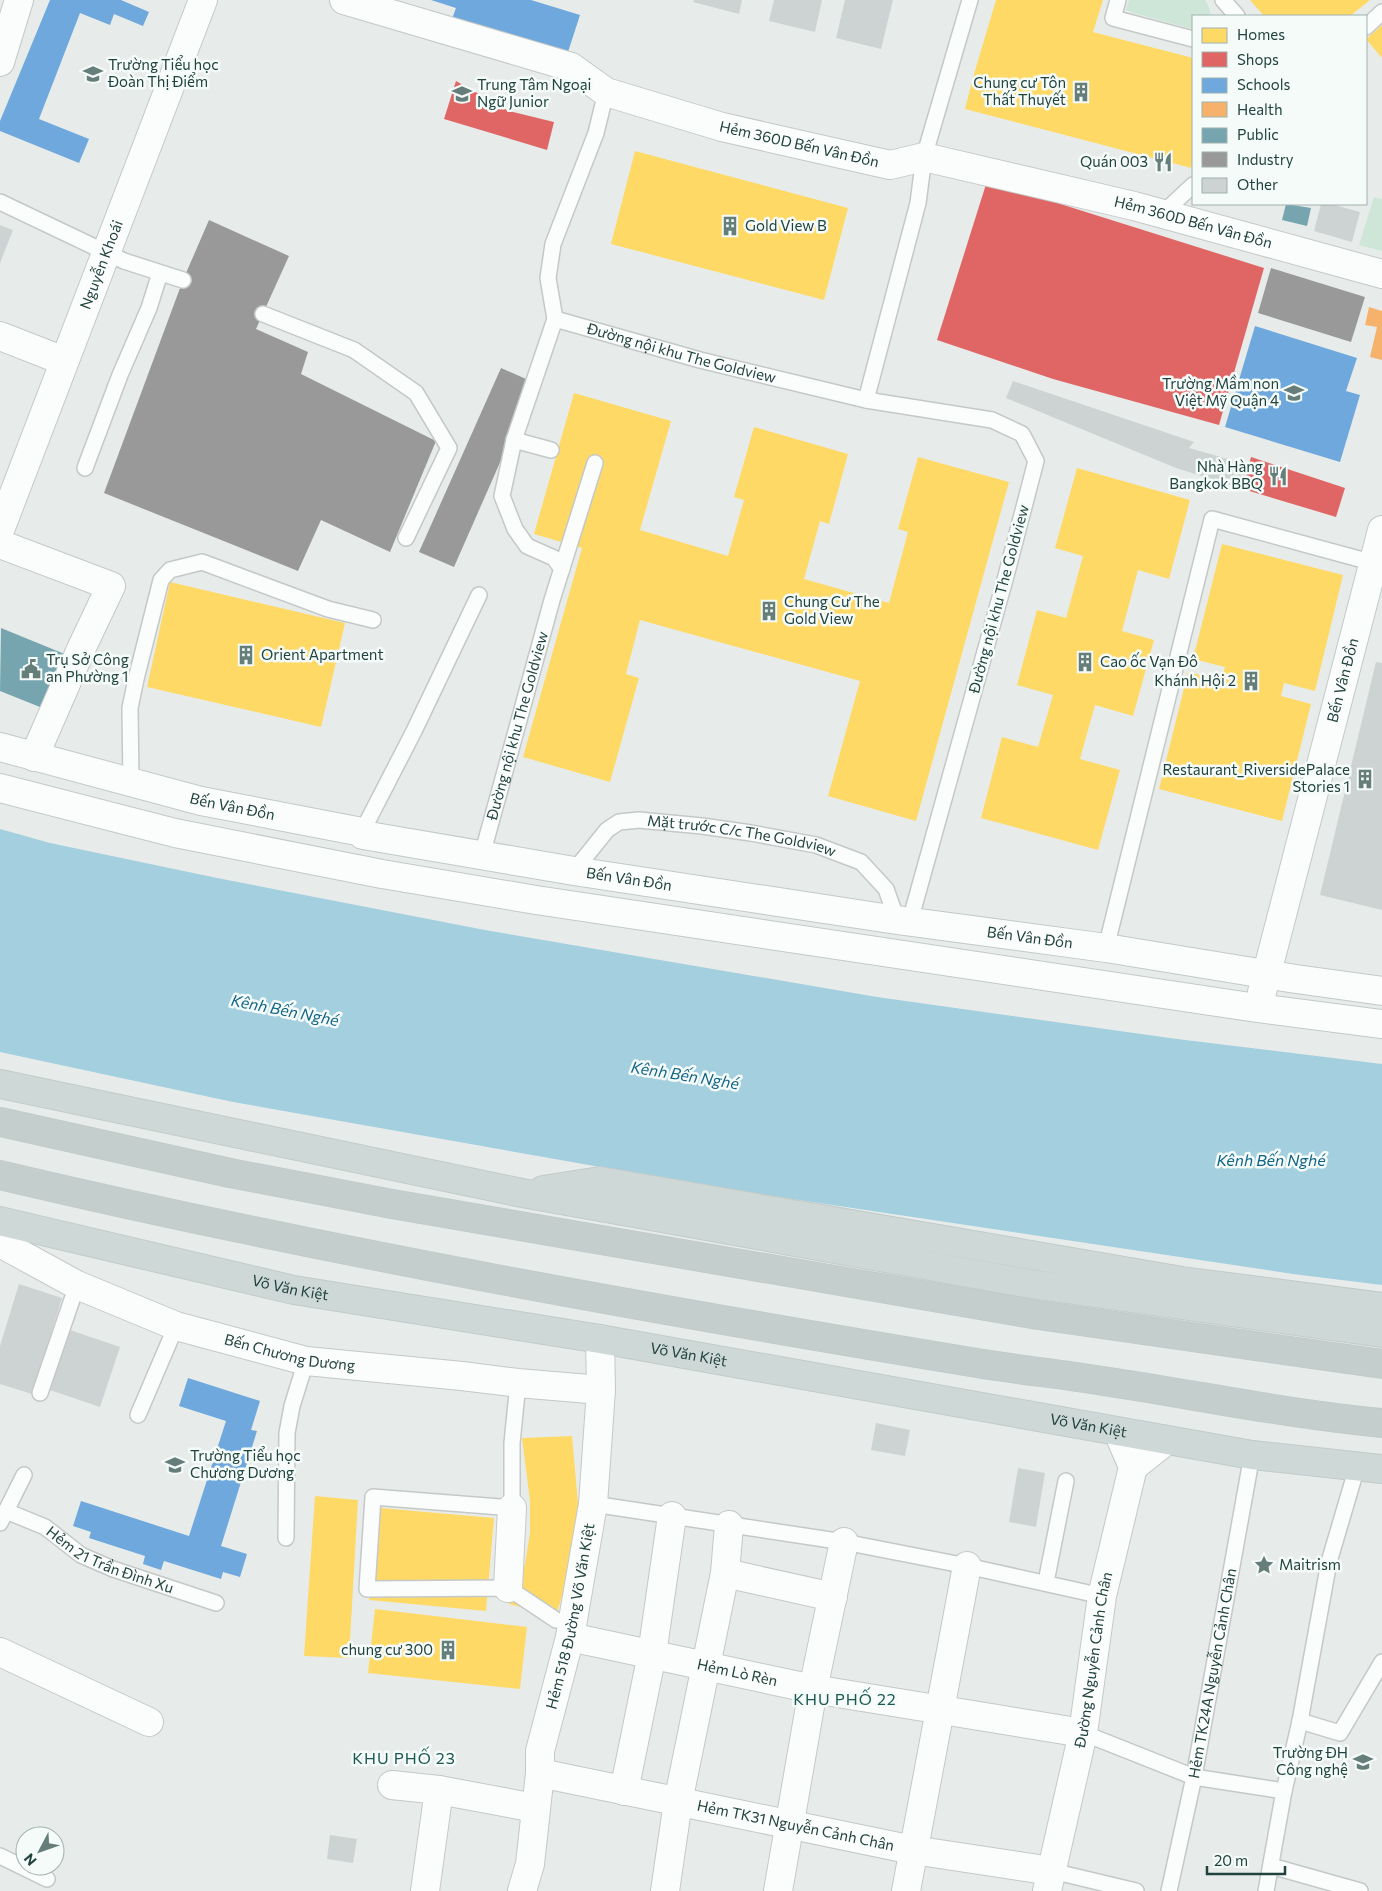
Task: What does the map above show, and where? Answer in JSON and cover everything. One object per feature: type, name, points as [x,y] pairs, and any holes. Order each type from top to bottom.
[{"type":"highway","points":[[0,1122],[230,1173],[402,1205],[1038,1315],[1382,1364]]},
{"type":"highway","points":[[0,1175],[83,1195],[389,1258],[601,1299],[981,1364],[1104,1381],[1238,1404],[1382,1424]]},
{"type":"main road","points":[[0,1084],[522,1193],[1030,1284],[1382,1332]]},
{"type":"main road","points":[[522,1193],[600,1181],[1182,1281],[1382,1307]]},
{"type":"main road","name":"Võ Văn Kiệt","points":[[0,1221],[294,1290],[600,1340],[1252,1455],[1370,1468]]},
{"type":"street","points":[[0,62],[19,0]]},
{"type":"street","name":"Nguyễn Khoái","points":[[0,530],[203,0]]},
{"type":"street","name":"Hẻm 360D Bến Vân Đồn","points":[[344,0],[571,67],[606,92],[722,127],[890,165],[924,157],[1162,214],[1382,274]]},
{"type":"street","points":[[0,336],[64,361]]},
{"type":"street","name":"Bến Vân Đồn","points":[[1257,1008],[1382,530]]},
{"type":"street","points":[[0,544],[111,586],[34,757]]},
{"type":"street","name":"Bến Vân Đồn","points":[[0,747],[201,801],[362,832],[363,835],[574,871],[1106,948],[1382,991]]},
{"type":"street","points":[[0,788],[175,833],[401,877],[536,900],[1257,1008],[1382,1024]]},
{"type":"street","name":"Bến Chương Dương","points":[[0,1243],[77,1285],[176,1326],[306,1361],[462,1376],[518,1384],[601,1390]]},
{"type":"street","name":"Hẻm 518 Đường Võ Văn Kiệt","points":[[522,1891],[530,1864],[540,1773],[540,1751],[563,1629],[593,1504],[601,1390],[600,1340]]},
{"type":"street","points":[[1118,1432],[1133,1467],[1167,1440]]},
{"type":"street","name":"Đường Nguyễn Cảnh Chân","points":[[1050,1881],[1083,1733],[1102,1596],[1133,1467]]},
{"type":"street","points":[[508,1588],[512,1508]]},
{"type":"street","points":[[624,1791],[652,1654],[672,1516]]},
{"type":"street","points":[[665,1891],[678,1802],[725,1573],[728,1525]]},
{"type":"street","points":[[778,1891],[813,1689],[834,1597],[844,1542]]},
{"type":"street","points":[[906,1891],[967,1566]]},
{"type":"street","points":[[725,1573],[834,1597]]},
{"type":"street","name":"Hẻm Lò Rèn","points":[[563,1629],[652,1654],[813,1689],[1083,1733]]},
{"type":"street","points":[[0,1652],[149,1722]]},
{"type":"street","name":"Hẻm TK31 Nguyễn Cảnh Chân","points":[[540,1773],[914,1850],[1050,1881]]},
{"type":"street","points":[[392,1785],[439,1790],[535,1808]]},
{"type":"street","points":[[425,1891],[439,1790]]},
{"type":"lane","points":[[866,400],[918,203],[924,157],[970,0]]},
{"type":"lane","points":[[1118,0],[1113,18],[1192,39]]},
{"type":"lane","points":[[1223,0],[1237,15]]},
{"type":"lane","points":[[1367,26],[1382,12]]},
{"type":"lane","points":[[562,568],[554,558],[527,546],[515,529],[502,496],[514,440],[555,319],[548,278],[553,244],[596,134],[606,92]]},
{"type":"lane","points":[[1162,214],[1192,185]]},
{"type":"lane","points":[[0,202],[106,252],[160,274],[183,280]]},
{"type":"lane","points":[[85,468],[120,375],[149,308],[160,274]]},
{"type":"lane","points":[[263,314],[354,350],[416,393],[449,448],[406,538]]},
{"type":"lane","name":"Đường nội khu The Goldview","points":[[555,319],[700,360],[866,400],[992,420],[1022,434],[1036,461],[904,920]]},
{"type":"lane","points":[[514,440],[551,450]]},
{"type":"lane","name":"Đường nội khu The Goldview","points":[[482,854],[562,568],[595,463]]},
{"type":"lane","points":[[1106,948],[1212,520],[1374,563]]},
{"type":"lane","points":[[130,783],[132,735],[130,708],[161,580],[170,570],[202,562],[328,609],[373,620]]},
{"type":"lane","points":[[362,832],[414,731],[479,594]]},
{"type":"lane","name":"Mặt trước C/c The Goldview","points":[[574,871],[606,830],[619,822],[639,820],[751,833],[816,845],[861,862],[886,889],[904,920]]},
{"type":"lane","points":[[40,1393],[77,1285]]},
{"type":"lane","points":[[138,1415],[176,1326]]},
{"type":"lane","points":[[286,1538],[287,1433],[292,1406],[306,1361]]},
{"type":"lane","points":[[518,1384],[512,1444],[512,1508],[373,1498],[367,1590],[508,1588],[563,1629]]},
{"type":"lane","name":"Hẻm TK24A Nguyễn Cảnh Chân","points":[[1168,1891],[1194,1777],[1252,1455]]},
{"type":"lane","points":[[1266,1891],[1329,1562],[1370,1468]]},
{"type":"lane","points":[[3,1517],[24,1475]]},
{"type":"lane","points":[[1046,1582],[1066,1481]]},
{"type":"lane","points":[[593,1504],[844,1542],[1046,1582],[1102,1596]]},
{"type":"lane","name":"Hẻm 21 Trần Đình Xu","points":[[3,1517],[45,1527],[81,1555],[113,1569],[216,1603]]},
{"type":"lane","points":[[1300,1721],[1340,1733],[1382,1662]]},
{"type":"lane","points":[[1083,1733],[1194,1777],[1284,1791]]},
{"type":"lane","points":[[0,1856],[47,1879]]},
{"type":"lane","points":[[1271,1866],[1360,1891]]},
{"type":"lane","points":[[1050,1881],[1136,1891]]},
{"type":"green space","points":[[1129,0],[1205,0],[1210,15],[1192,15],[1192,29],[1126,10]]},
{"type":"green space","points":[[1374,197],[1382,199],[1382,251],[1359,245]]},
{"type":"water","name":"Kênh Bến Nghé","points":[[0,829],[50,843],[217,878],[485,930],[877,997],[1177,1039],[1382,1064],[1382,1285],[1293,1274],[719,1188],[233,1102],[0,1052]]},
{"type":"building: Homes","name":"Chung cư Tôn Thất Thuyết","points":[[996,0],[1103,0],[1093,32],[1192,58],[1191,168],[965,109]]},
{"type":"building: Homes","points":[[1250,0],[1370,0],[1351,15],[1263,15]]},
{"type":"building: Homes","points":[[1382,25],[1382,58],[1367,40]]},
{"type":"building: Homes","name":"Gold View B","points":[[635,151],[848,208],[824,300],[611,244]]},
{"type":"building: Homes","name":"Chung Cư The Gold View","points":[[574,393],[671,421],[640,530],[728,556],[744,500],[734,497],[754,427],[848,454],[829,524],[820,521],[804,579],[889,603],[908,532],[898,529],[918,457],[1009,482],[916,821],[828,796],[860,681],[640,620],[626,674],[639,678],[610,782],[523,757],[582,548],[534,534]]},
{"type":"building: Homes","name":"Cao ốc Vạn Đô","points":[[1077,468],[1190,500],[1169,579],[1138,570],[1122,631],[1154,640],[1133,716],[1095,705],[1080,759],[1120,770],[1098,850],[981,818],[1002,737],[1038,747],[1053,695],[1017,685],[1037,610],[1066,618],[1083,556],[1055,548]]},
{"type":"building: Homes","name":"Khánh Hội 2","points":[[1222,544],[1343,575],[1315,691],[1284,683],[1281,696],[1311,704],[1282,821],[1159,789],[1188,672],[1221,680],[1225,667],[1193,659]]},
{"type":"building: Homes","name":"Orient Apartment","points":[[170,582],[345,623],[321,727],[147,687]]},
{"type":"building: Homes","points":[[572,1436],[580,1526],[574,1557],[556,1616],[509,1604],[525,1564],[530,1533],[530,1501],[522,1438]]},
{"type":"building: Homes","points":[[315,1496],[358,1500],[349,1658],[304,1656]]},
{"type":"building: Homes","points":[[381,1508],[494,1518],[486,1611],[369,1600]]},
{"type":"building: Homes","name":"chung cư 300","points":[[375,1609],[527,1627],[520,1689],[368,1673]]},
{"type":"building: Shops","points":[[456,81],[509,111],[554,122],[547,150],[444,119]]},
{"type":"building: Shops","points":[[987,181],[1264,268],[1219,425],[1053,379],[937,340]]},
{"type":"building: Shops","name":"Nhà Hàng Bangkok BBQ","points":[[1251,457],[1345,488],[1336,517],[1243,489]]},
{"type":"building: Schools","points":[[50,0],[121,0],[149,12],[143,26],[114,14],[110,25],[80,13],[39,119],[89,139],[79,163],[0,131],[0,121]]},
{"type":"building: Schools","points":[[431,0],[531,0],[580,15],[567,55],[452,19],[456,8]]},
{"type":"building: Schools","name":"Trường Mầm non Việt Mỹ Quận 4","points":[[1255,326],[1357,358],[1346,391],[1360,395],[1340,462],[1225,427]]},
{"type":"building: Schools","points":[[188,1378],[260,1401],[251,1430],[257,1431],[221,1546],[247,1554],[240,1577],[223,1572],[221,1579],[164,1561],[161,1570],[143,1564],[145,1556],[89,1538],[91,1532],[73,1526],[81,1501],[189,1536],[226,1421],[179,1406]]},
{"type":"building: Health","points":[[1369,307],[1382,311],[1382,360],[1370,357],[1377,327],[1365,325]]},
{"type":"building: Public","points":[[1286,205],[1311,208],[1307,226],[1282,220]]},
{"type":"building: Public","points":[[1,628],[67,655],[45,709],[0,691]]},
{"type":"building: Industry","points":[[209,220],[289,256],[256,329],[308,352],[301,374],[436,441],[390,552],[321,520],[298,571],[104,493],[183,280]]},
{"type":"building: Industry","points":[[1271,268],[1365,297],[1351,342],[1258,313]]},
{"type":"building: Industry","points":[[501,368],[535,383],[454,567],[419,552]]},
{"type":"building: Other","points":[[694,0],[742,0],[739,14],[693,2]]},
{"type":"building: Other","points":[[774,0],[822,0],[815,32],[769,21]]},
{"type":"building: Other","points":[[845,0],[893,0],[881,49],[836,38]]},
{"type":"building: Other","points":[[1321,205],[1335,205],[1360,212],[1352,242],[1314,231]]},
{"type":"building: Other","points":[[0,225],[13,230],[0,263]]},
{"type":"building: Other","points":[[1013,381],[1194,442],[1189,448],[1249,465],[1243,489],[1176,468],[1006,398]]},
{"type":"building: Other","name":"Restaurant_RiversidePalace Stories 1","points":[[1376,662],[1382,663],[1382,910],[1320,895]]},
{"type":"building: Other","points":[[19,1284],[62,1298],[32,1394],[0,1384],[0,1346]]},
{"type":"building: Other","points":[[64,1328],[120,1347],[100,1407],[44,1388]]},
{"type":"building: Other","points":[[876,1423],[910,1430],[905,1456],[871,1450]]},
{"type":"building: Other","points":[[1018,1468],[1045,1473],[1036,1527],[1009,1522]]},
{"type":"building: Other","points":[[330,1835],[357,1839],[353,1863],[327,1859]]},
{"type":"place","name":"Trường Tiểu học Đoàn Thị Điểm","points":[[93,74]]},
{"type":"place","name":"Chung cư Tôn Thất Thuyết","points":[[1081,92]]},
{"type":"place","name":"Trung Tâm Ngoại Ngữ Junior","points":[[462,94]]},
{"type":"place","name":"Quán 003","points":[[1163,162]]},
{"type":"place","name":"Gold View B","points":[[730,226]]},
{"type":"place","name":"Trường Mầm non Việt Mỹ Quận 4","points":[[1294,393]]},
{"type":"place","name":"Nhà Hàng Bangkok BBQ","points":[[1278,476]]},
{"type":"place","name":"Chung Cư The Gold View","points":[[769,611]]},
{"type":"place","name":"Orient Apartment","points":[[246,655]]},
{"type":"place","name":"Cao ốc Vạn Đô","points":[[1085,662]]},
{"type":"place","name":"Trụ Sở Công an Phường 1","points":[[31,669]]},
{"type":"place","name":"Khánh Hội 2","points":[[1251,681]]},
{"type":"place","name":"Restaurant_RiversidePalace Stories 1","points":[[1365,779]]},
{"type":"place","name":"Trường Tiểu học Chương Dương","points":[[175,1465]]},
{"type":"place","name":"Maitrism","points":[[1264,1565]]},
{"type":"place","name":"chung cư 300","points":[[448,1650]]},
{"type":"place","name":"Trường ĐH Công nghệ","points":[[1363,1762]]},
{"type":"district","name":"KHU PHỐ 22","points":[[845,1699]]},
{"type":"district","name":"KHU PHỐ 23","points":[[404,1758]]}]
